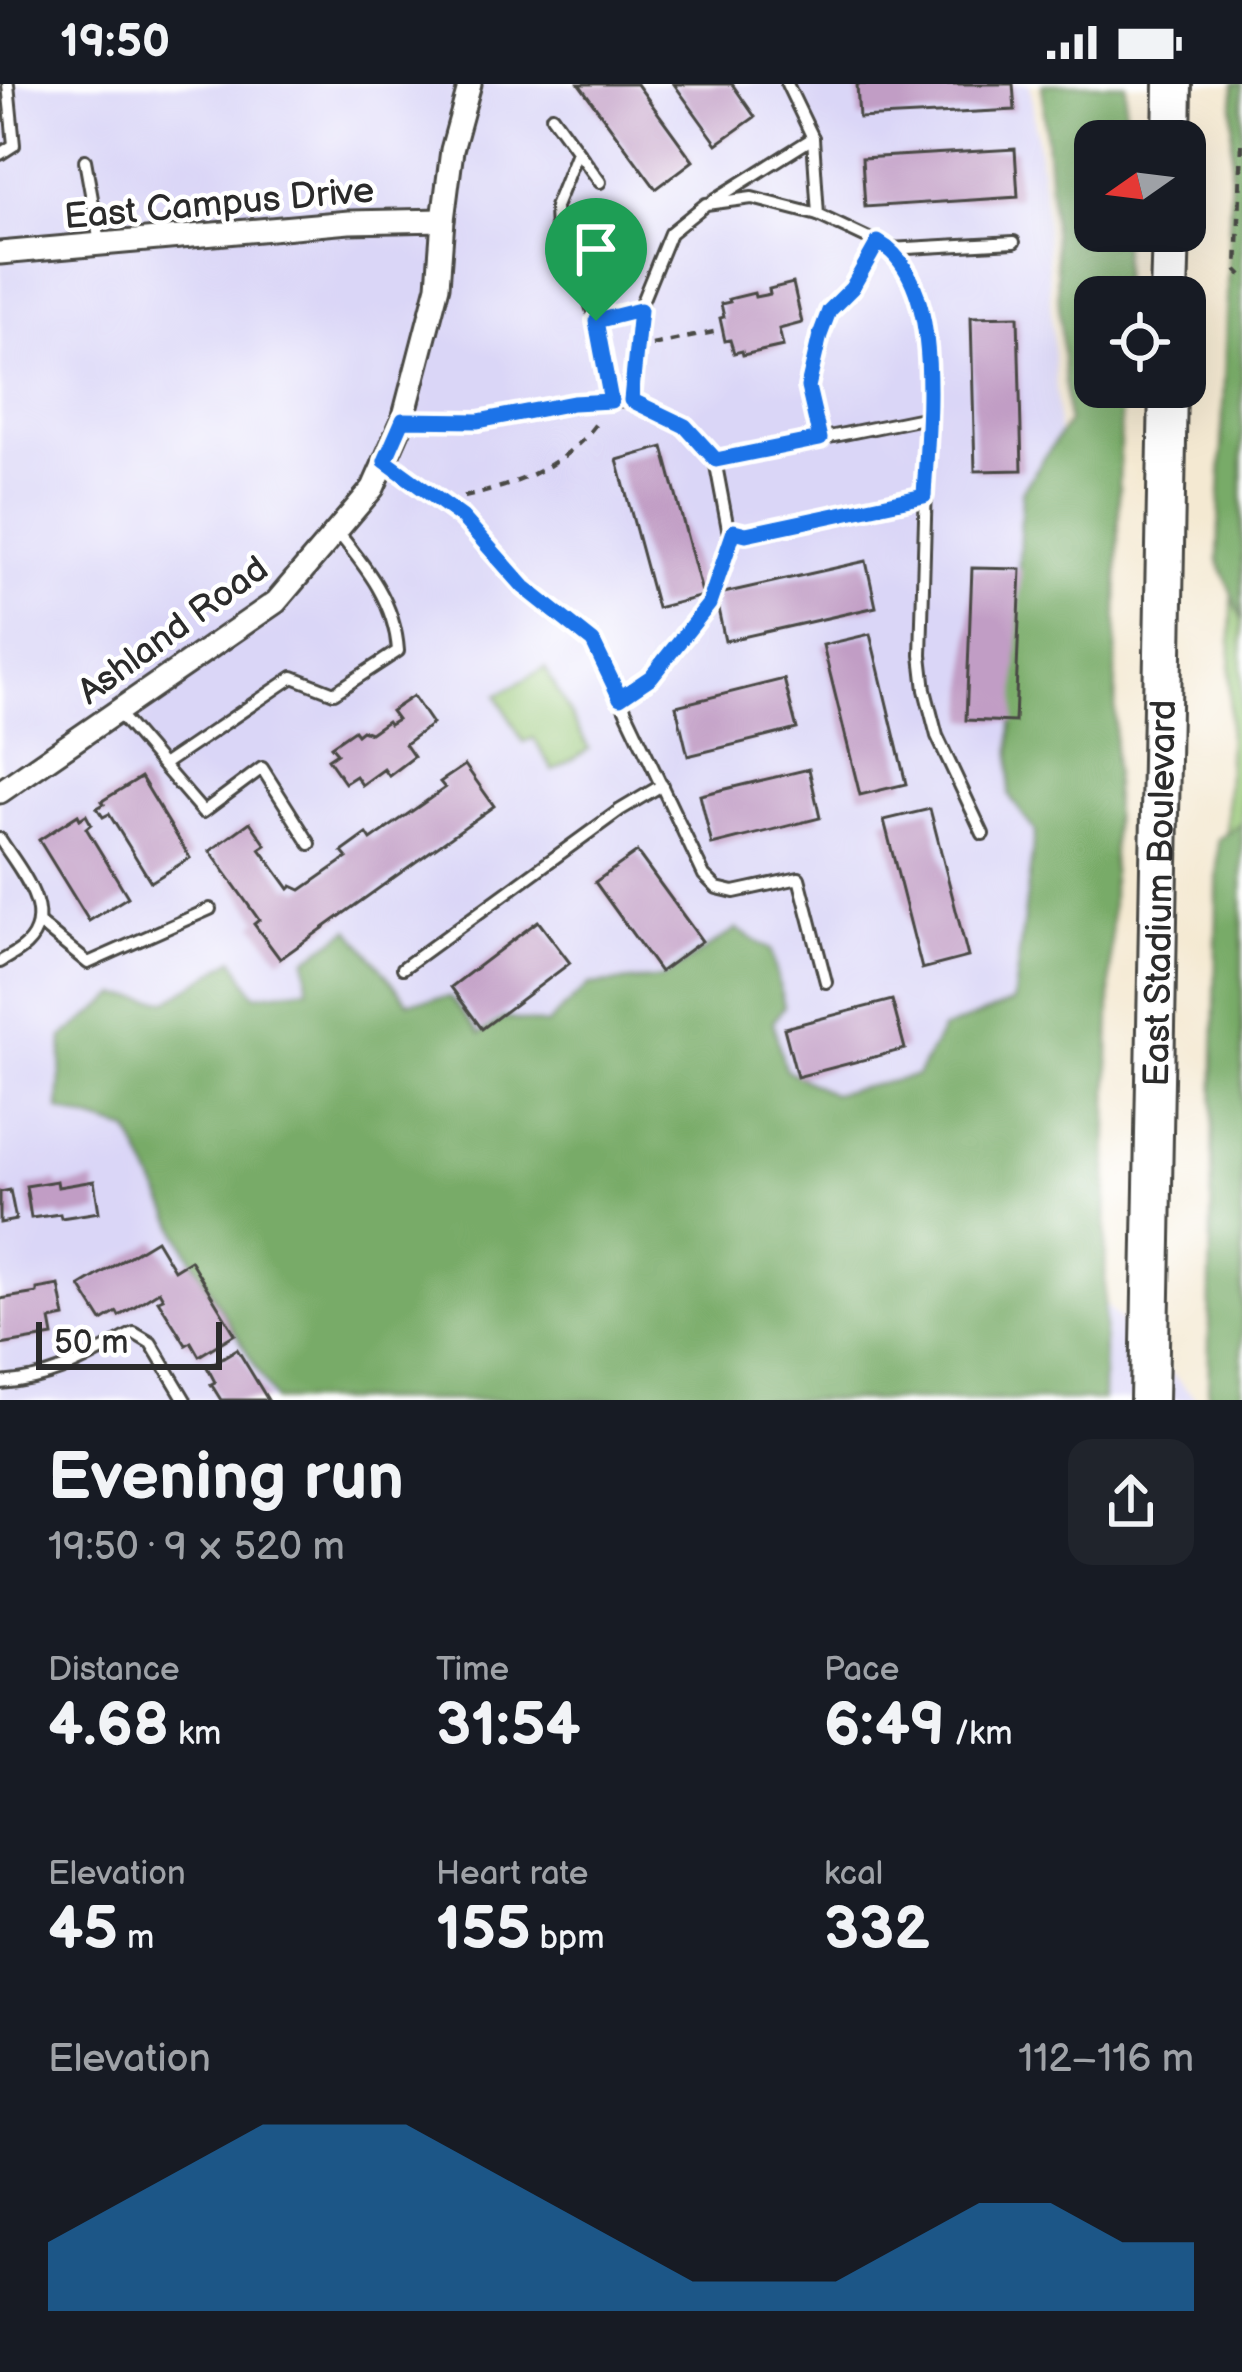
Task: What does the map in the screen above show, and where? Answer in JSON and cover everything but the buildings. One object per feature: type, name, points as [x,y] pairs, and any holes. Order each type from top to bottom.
[{"type":"main road","points":[[1173,120],[1174,84]]},
{"type":"main road","name":"East Stadium Boulevard","points":[[1149,1400],[1168,408]]},
{"type":"street","name":"Ashland Road","points":[[0,792],[276,602],[373,488],[403,420],[438,286],[452,150],[470,84]]},
{"type":"street","name":"East Campus Drive","points":[[0,254],[350,222],[443,220]]},
{"type":"lane","points":[[0,154],[14,145],[8,84]]},
{"type":"lane","points":[[792,86],[813,138],[818,215]]},
{"type":"lane","points":[[552,116],[600,182]]},
{"type":"lane","points":[[631,400],[640,310],[670,233],[706,204],[813,138]]},
{"type":"lane","points":[[578,152],[555,207],[556,232],[580,272],[596,321],[609,401]]},
{"type":"lane","points":[[86,160],[100,243]]},
{"type":"lane","points":[[706,204],[752,198],[818,215],[890,249],[918,292],[928,350],[921,656],[937,736],[983,834]]},
{"type":"lane","points":[[890,249],[1014,242]]},
{"type":"lane","points":[[596,321],[640,310]]},
{"type":"lane","points":[[403,420],[478,421],[573,403],[631,400],[685,426],[716,460],[728,529],[746,534],[924,496]]},
{"type":"lane","points":[[716,460],[928,417]]},
{"type":"lane","points":[[385,461],[462,517],[524,587],[593,642],[704,875],[717,888],[734,892],[799,878],[826,982]]},
{"type":"lane","points":[[164,765],[293,677],[334,693],[398,650],[397,628],[375,578],[336,530]]},
{"type":"lane","points":[[117,712],[203,812],[262,768],[310,844]]},
{"type":"lane","points":[[403,968],[662,784]]},
{"type":"lane","points":[[0,838],[37,900],[39,923],[27,945],[0,962]]},
{"type":"lane","points":[[39,923],[88,963],[210,910]]},
{"type":"lane","points":[[0,1383],[60,1373],[134,1333],[151,1343],[185,1400]]},
{"type":"path","points":[[1242,144],[1237,270],[1242,275]]},
{"type":"path","points":[[820,439],[808,387],[820,335],[829,311],[852,288],[878,242]]},
{"type":"path","points":[[637,349],[723,330]]},
{"type":"path","points":[[442,502],[505,488],[548,467],[579,445],[609,401]]},
{"type":"path","points":[[620,698],[651,677],[709,604],[734,531]]},
{"type":"shaded area","points":[[0,84],[1030,84],[1044,198],[1071,625],[1074,1272],[1197,1400],[0,1400]]},
{"type":"green space","points":[[1042,84],[1126,84],[1125,120],[1074,120],[1074,252],[1123,252],[1122,276],[1074,276],[1074,408],[1121,408],[1103,1400],[275,1400],[188,1252],[129,1131],[59,1110],[63,1037],[117,995],[168,1001],[234,959],[255,995],[308,988],[306,959],[350,929],[408,1002],[450,997],[480,1034],[504,1018],[546,1025],[589,985],[663,978],[736,929],[771,950],[784,1006],[773,1022],[785,1069],[832,1094],[917,1076],[942,1030],[1013,1002],[1035,832],[1009,795],[1022,491],[1068,422]]},
{"type":"green space","points":[[1234,84],[1242,84],[1242,620],[1218,559]]},
{"type":"green space","points":[[1242,202],[1242,1400],[1212,1400]]},
{"type":"green space","points":[[545,668],[589,749],[553,771],[534,738],[523,742],[497,695]]},
{"type":"green space","points":[[1242,824],[1242,1400],[1208,1400],[1218,839]]},
{"type":"route","points":[[878,242],[890,249],[918,292],[928,350],[924,496],[746,534],[734,531],[709,604],[651,677],[620,698],[593,642],[524,587],[462,517],[385,461],[403,420],[478,421],[573,403],[611,401],[596,321],[640,310],[631,400],[685,426],[716,460],[820,439],[808,387],[820,335],[829,311],[852,288],[878,242]]}]
